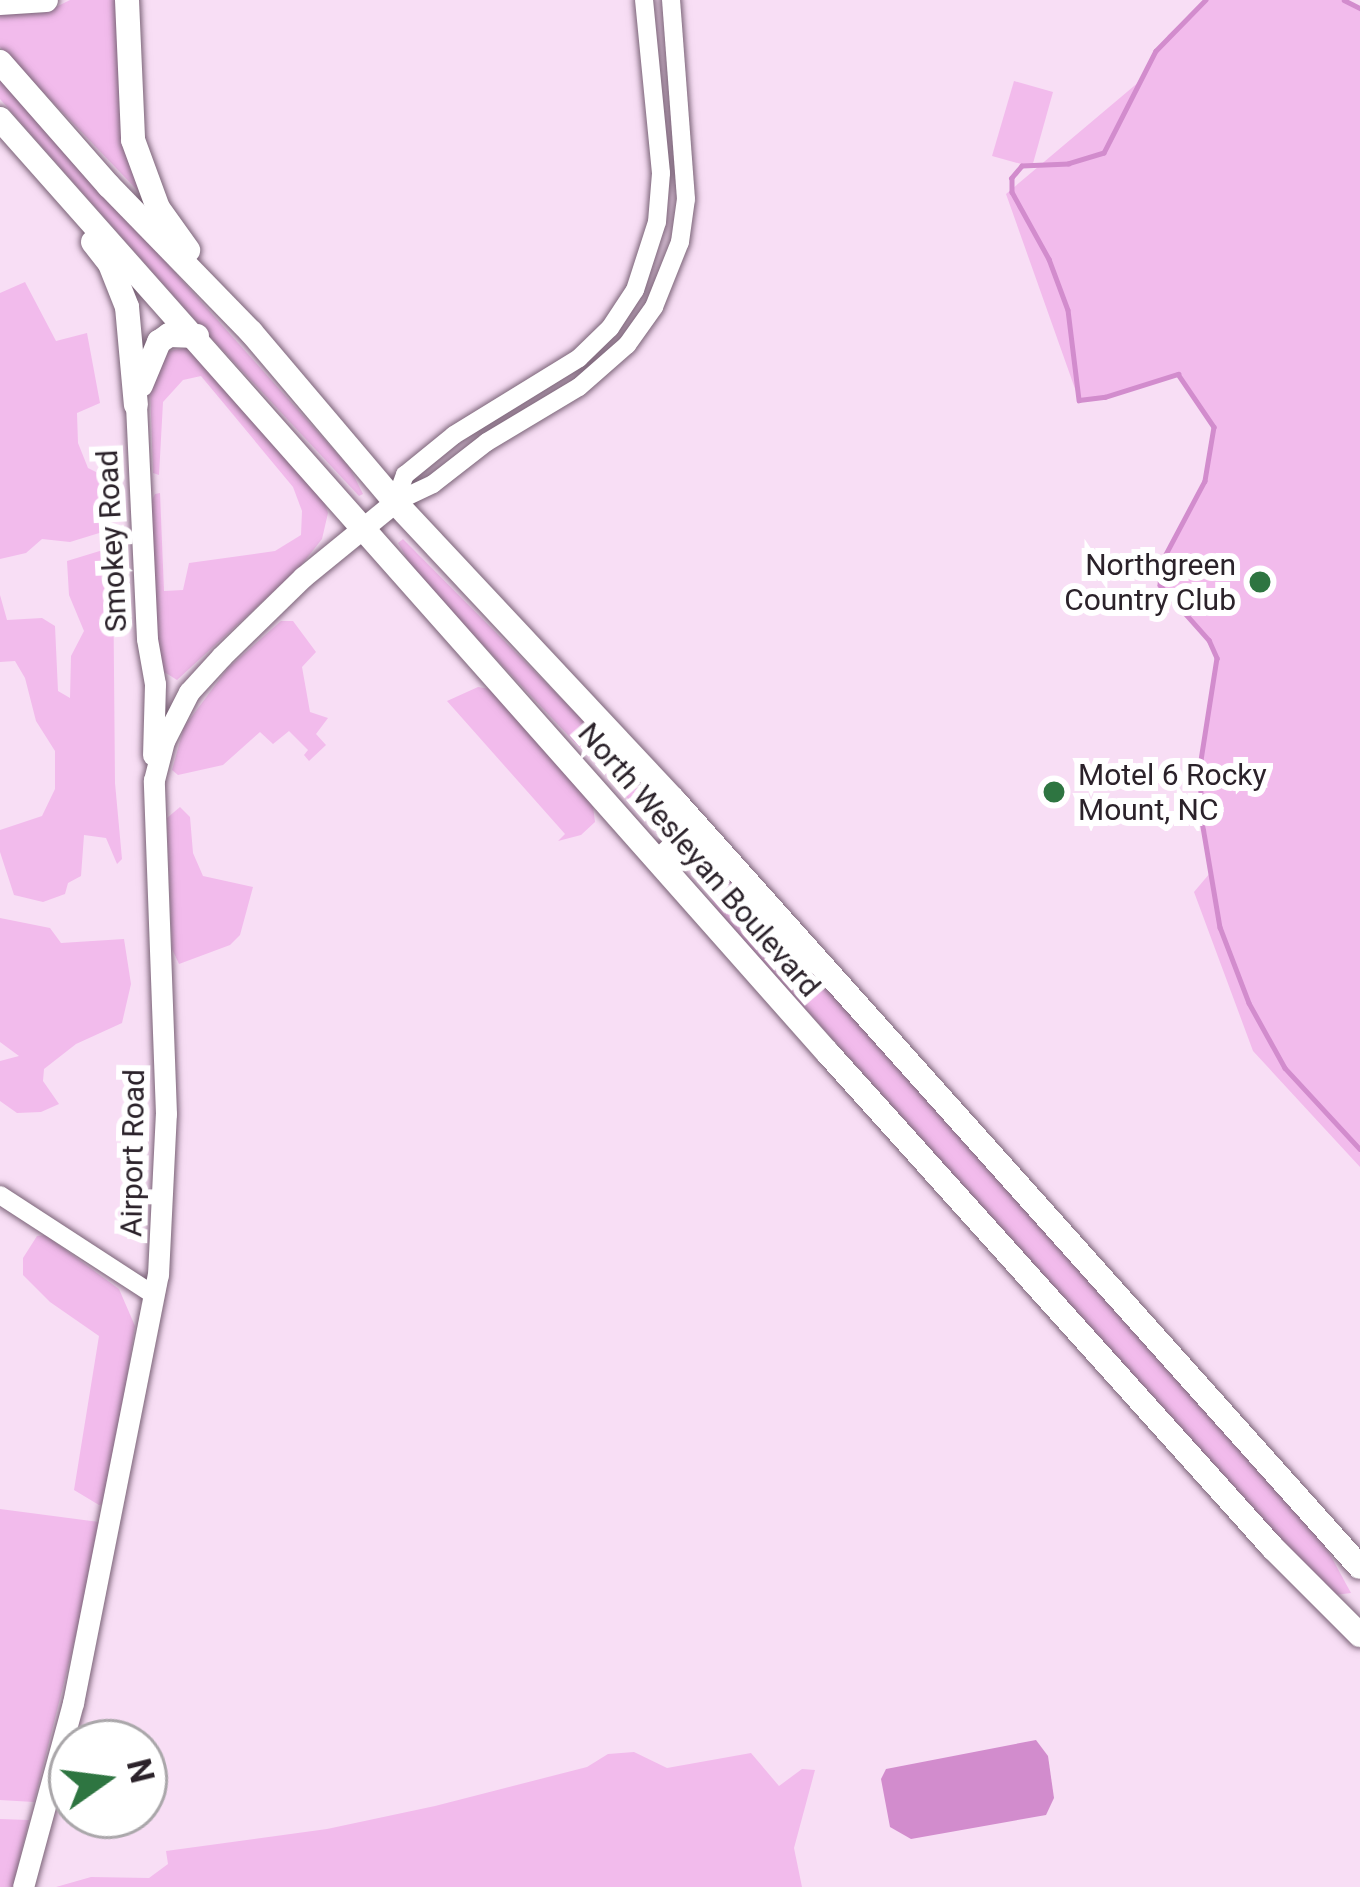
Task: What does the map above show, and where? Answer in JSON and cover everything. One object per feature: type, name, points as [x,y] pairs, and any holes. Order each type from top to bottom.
[{"type":"highway","points":[[0,3],[46,0]]},
{"type":"highway","points":[[127,0],[128,106],[144,179],[158,208],[235,316]]},
{"type":"highway","name":"North Wesleyan Boulevard","points":[[0,62],[235,316],[395,502],[697,826],[1360,1567]]},
{"type":"highway","points":[[5,124],[116,277],[127,307],[136,405]]},
{"type":"highway","name":"North Wesleyan Boulevard","points":[[5,124],[1260,1534],[1357,1627]]},
{"type":"highway","points":[[136,405],[149,355],[158,342],[169,335],[197,336]]},
{"type":"highway","points":[[659,861],[697,826]]},
{"type":"main road","name":"Smokey Road","points":[[136,405],[150,674],[155,684],[154,781]]},
{"type":"main road","name":"Airport Road","points":[[23,1887],[73,1703],[117,1500],[151,1293],[158,1275],[166,1114],[154,781],[164,742],[189,692],[260,617],[395,502]]},
{"type":"street","points":[[395,502],[405,475],[454,435],[579,358],[610,328],[634,290],[658,222],[661,172],[644,0]]},
{"type":"street","points":[[395,502],[433,484],[487,442],[597,374],[627,345],[654,307],[685,217],[670,0]]},
{"type":"street","points":[[0,1196],[151,1293]]},
{"type":"shaded area","points":[[70,0],[119,0],[126,135],[139,192],[0,47],[0,14],[44,13]]},
{"type":"shaded area","name":"Northgreen Country Club","points":[[1206,0],[1344,0],[1360,8],[1360,1167],[1253,1051],[1194,892],[1210,873],[1200,767],[1217,658],[1200,629],[1166,598],[1160,569],[1205,481],[1214,427],[1178,374],[1105,397],[1079,400],[1006,194],[1140,81],[1168,35]]},
{"type":"shaded area","points":[[0,77],[350,468],[363,494],[359,496],[203,329],[0,99]]},
{"type":"shaded area","points":[[1014,81],[1053,92],[1032,167],[992,156]]},
{"type":"shaded area","points":[[25,282],[56,341],[87,333],[100,403],[77,413],[78,443],[88,468],[110,479],[109,530],[70,542],[42,539],[26,553],[0,559],[0,293]]},
{"type":"shaded area","points":[[193,347],[323,499],[328,513],[322,539],[299,568],[177,680],[158,668],[151,502],[155,494],[160,493],[164,591],[183,590],[189,563],[275,551],[301,535],[302,511],[293,487],[201,376],[183,380],[163,402],[159,475],[153,473],[150,385],[168,351]]},
{"type":"shaded area","points":[[403,539],[657,795],[666,824],[656,827],[646,818],[435,594],[409,562],[398,543]]},
{"type":"shaded area","points":[[103,550],[113,560],[115,783],[122,859],[117,864],[106,838],[84,835],[81,876],[68,883],[65,894],[43,902],[14,895],[0,852],[0,830],[42,816],[55,789],[55,751],[36,721],[25,678],[15,661],[0,662],[0,595],[7,620],[42,618],[55,626],[58,691],[70,698],[71,656],[84,631],[69,595],[67,561]]},
{"type":"shaded area","points":[[281,621],[293,621],[316,652],[302,667],[310,712],[328,718],[316,734],[326,745],[309,761],[304,755],[308,750],[289,731],[273,744],[260,732],[223,765],[178,775],[172,770],[184,727],[228,668]]},
{"type":"shaded area","points":[[478,687],[496,690],[592,799],[595,822],[581,835],[558,841],[565,834],[447,701]]},
{"type":"shaded area","points":[[180,807],[190,817],[193,853],[203,876],[253,887],[240,935],[230,945],[179,964],[172,949],[167,818]]},
{"type":"shaded area","points":[[706,861],[718,866],[1326,1547],[1351,1593],[1335,1595],[1304,1567],[719,912],[695,873],[695,867]]},
{"type":"shaded area","points":[[0,918],[50,928],[61,943],[124,939],[131,984],[122,1023],[76,1044],[44,1069],[43,1081],[59,1104],[41,1112],[17,1113],[0,1101],[0,1061],[19,1056],[0,1042]]},
{"type":"shaded area","points":[[45,1235],[119,1289],[135,1326],[108,1502],[99,1505],[74,1490],[99,1336],[50,1302],[23,1275],[23,1258],[37,1236]]},
{"type":"shaded area","points":[[0,1509],[99,1522],[102,1531],[55,1719],[48,1719],[48,1746],[34,1802],[0,1800]]},
{"type":"shaded area","points":[[1036,1740],[1048,1756],[1054,1798],[1046,1815],[911,1839],[890,1827],[881,1779],[886,1769]]},
{"type":"shaded area","points":[[634,1752],[667,1768],[751,1753],[779,1786],[802,1769],[815,1770],[794,1848],[802,1887],[56,1887],[91,1877],[149,1878],[168,1864],[166,1851],[327,1829],[587,1767],[608,1754]]},
{"type":"shaded area","points":[[0,1819],[29,1820],[13,1887],[0,1887]]},
{"type":"waterway","points":[[1206,0],[1156,51],[1104,153],[1069,164],[1022,166],[1012,178],[1012,192],[1049,259],[1068,310],[1079,400],[1105,397],[1178,374],[1214,427],[1205,481],[1162,562],[1160,585],[1209,640],[1217,658],[1200,767],[1202,821],[1220,927],[1249,1003],[1285,1068],[1360,1149]]},
{"type":"waterway","points":[[1344,0],[1360,8]]},
{"type":"place","name":"Northgreen Country Club","points":[[1260,582]]},
{"type":"place","name":"Motel 6 Rocky Mount, NC","points":[[1054,792]]}]
